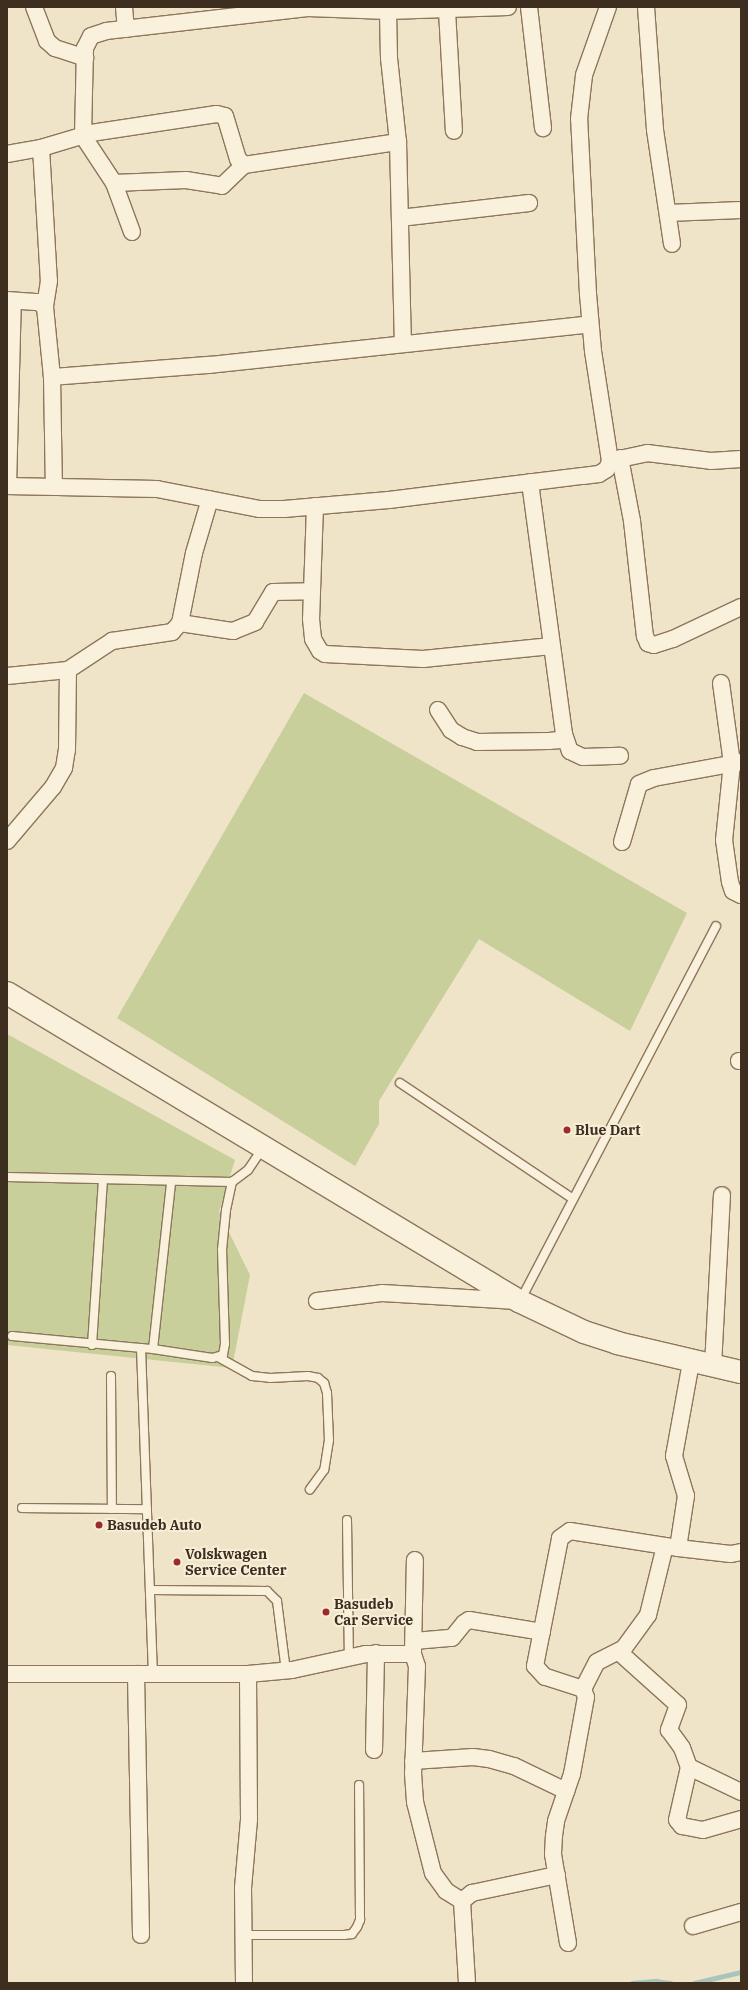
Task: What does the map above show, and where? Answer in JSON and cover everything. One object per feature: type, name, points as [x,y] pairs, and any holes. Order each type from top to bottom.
[{"type":"main road","points":[[7,993],[519,1301],[584,1332],[691,1362],[741,1372]]},
{"type":"street","points":[[34,7],[47,41],[55,48],[85,58]]},
{"type":"street","points":[[124,7],[126,29]]},
{"type":"street","points":[[132,232],[114,183],[83,136],[85,58],[87,41],[91,36],[126,29],[249,11],[308,8],[388,11],[508,7]]},
{"type":"street","points":[[529,7],[543,128]]},
{"type":"street","points":[[608,7],[584,75],[581,99],[580,127],[590,324],[615,460],[632,521],[645,636],[648,643],[654,645],[673,639],[741,607]]},
{"type":"street","points":[[646,7],[655,130],[672,244]]},
{"type":"street","points":[[447,10],[454,131]]},
{"type":"street","points":[[388,11],[389,58],[398,142],[403,343]]},
{"type":"street","points":[[7,154],[41,148],[83,136],[217,114],[225,116],[238,159],[244,165]]},
{"type":"street","points":[[114,183],[186,180],[222,186],[244,165],[398,142]]},
{"type":"street","points":[[41,148],[49,281],[45,307],[52,377],[54,487]]},
{"type":"street","points":[[400,218],[529,203]]},
{"type":"street","points":[[668,213],[741,210]]},
{"type":"street","points":[[45,307],[39,302],[10,301],[8,486],[157,489],[260,509],[315,506],[599,474],[607,469],[615,460],[647,452],[711,461],[741,459]]},
{"type":"street","points":[[52,377],[209,365],[590,324]]},
{"type":"street","points":[[530,482],[564,734],[570,751],[583,757],[620,756]]},
{"type":"street","points":[[7,676],[68,670],[112,641],[160,636],[172,632],[180,623],[194,553],[210,499]]},
{"type":"street","points":[[315,506],[312,591],[313,638],[315,645],[325,654],[423,659],[551,646]]},
{"type":"street","points":[[180,623],[233,630],[255,622],[273,592],[312,591]]},
{"type":"street","points":[[7,841],[53,787],[64,768],[67,750],[68,670]]},
{"type":"street","points":[[722,683],[737,763],[724,840],[730,882],[733,891],[741,895]]},
{"type":"street","points":[[438,710],[451,730],[462,737],[477,742],[560,740],[564,734]]},
{"type":"street","points":[[622,842],[639,784],[654,778],[737,763]]},
{"type":"street","points":[[712,1366],[722,1195]]},
{"type":"street","points":[[317,1301],[382,1294],[519,1301]]},
{"type":"street","points":[[568,1943],[557,1875],[554,1836],[556,1821],[572,1774],[585,1706],[583,1690],[597,1662],[605,1656],[619,1652],[648,1614],[672,1547],[686,1496],[674,1456],[691,1362]]},
{"type":"street","points":[[583,1690],[540,1673],[535,1666],[558,1546],[564,1533],[570,1531],[672,1547],[731,1554],[741,1552]]},
{"type":"street","points":[[415,1560],[413,1648],[417,1666],[413,1761],[415,1802],[432,1873],[446,1891],[462,1901]]},
{"type":"street","points":[[7,1674],[248,1674],[286,1671],[349,1657],[413,1648],[452,1638],[459,1628],[469,1620],[542,1632]]},
{"type":"street","points":[[619,1652],[678,1705],[669,1730],[682,1748],[689,1767],[677,1814],[678,1820],[682,1826],[703,1830],[741,1819]]},
{"type":"street","points":[[374,1750],[376,1653]]},
{"type":"street","points":[[136,1674],[141,1935]]},
{"type":"street","points":[[244,1983],[242,1935],[243,1888],[249,1819],[248,1674]]},
{"type":"street","points":[[413,1761],[473,1757],[490,1759],[514,1766],[566,1792]]},
{"type":"street","points":[[689,1767],[741,1792]]},
{"type":"street","points":[[462,1901],[472,1893],[557,1875]]},
{"type":"street","points":[[462,1901],[467,1983]]},
{"type":"street","points":[[693,1926],[741,1912]]},
{"type":"lane","points":[[519,1301],[716,926]]},
{"type":"lane","points":[[400,1083],[572,1198]]},
{"type":"lane","points":[[7,1177],[171,1182],[232,1182],[248,1170],[264,1148]]},
{"type":"lane","points":[[92,1345],[103,1180]]},
{"type":"lane","points":[[152,1349],[171,1182]]},
{"type":"lane","points":[[218,1357],[225,1350],[222,1250],[226,1210],[232,1182]]},
{"type":"lane","points":[[12,1336],[92,1345],[152,1349],[218,1357],[252,1376],[270,1378],[308,1376],[318,1378],[324,1383],[327,1393],[329,1440],[324,1470],[310,1489]]},
{"type":"lane","points":[[141,1348],[153,1674]]},
{"type":"lane","points":[[111,1376],[112,1508]]},
{"type":"lane","points":[[22,1508],[147,1509]]},
{"type":"lane","points":[[347,1520],[349,1657]]},
{"type":"lane","points":[[150,1590],[268,1590],[277,1601],[286,1671]]},
{"type":"lane","points":[[242,1935],[352,1934],[360,1920],[359,1785]]},
{"type":"green space","points":[[304,693],[687,913],[630,1031],[479,939],[379,1101],[379,1124],[355,1166],[117,1018]]},
{"type":"green space","points":[[7,1034],[235,1160],[219,1212],[250,1275],[232,1368],[7,1345]]},
{"type":"waterway","points":[[694,1983],[741,1972]]},
{"type":"waterway","points":[[632,1983],[656,1981],[671,1983]]},
{"type":"place","name":"Blue Dart","points":[[567,1130]]},
{"type":"place","name":"Basudeb Auto","points":[[99,1525]]},
{"type":"place","name":"Volskwagen Service Center","points":[[177,1562]]},
{"type":"place","name":"Basudeb Car Service","points":[[326,1612]]}]
